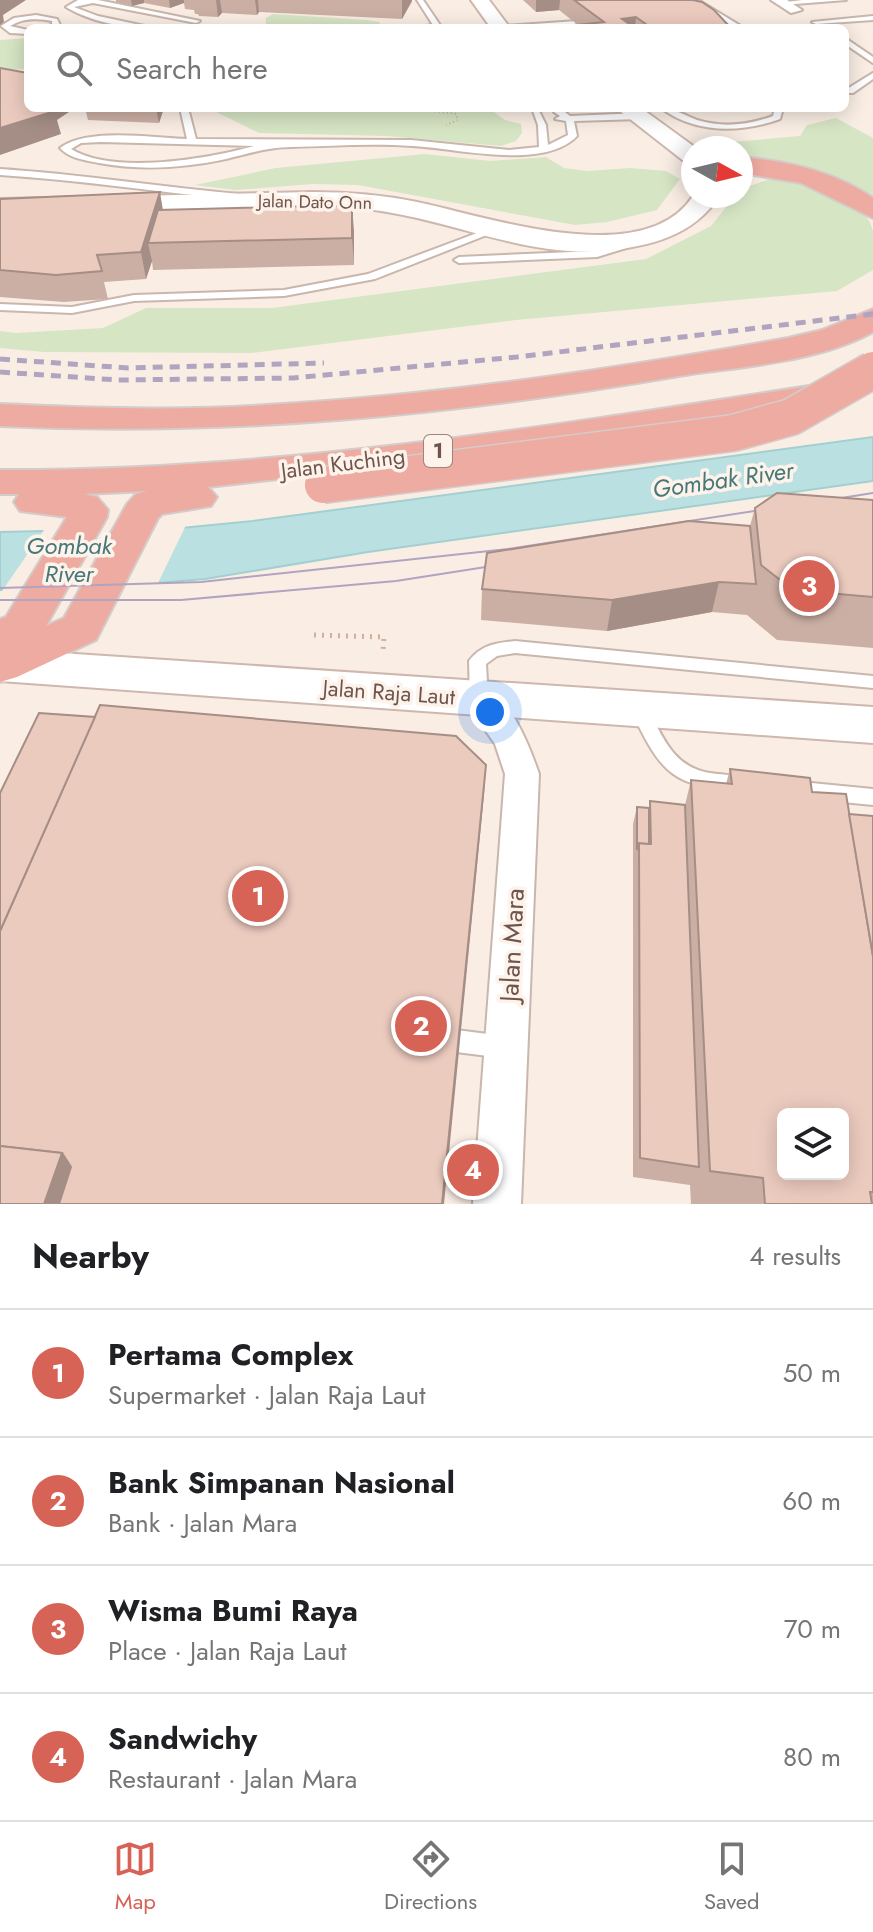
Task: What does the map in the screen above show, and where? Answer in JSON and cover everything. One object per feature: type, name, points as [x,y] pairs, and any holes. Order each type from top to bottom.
[{"type":"highway","points":[[753,167],[818,180],[873,210]]},
{"type":"highway","points":[[753,175],[779,170]]},
{"type":"highway","points":[[0,415],[145,420],[242,419],[453,401],[600,380],[811,342],[873,319]]},
{"type":"highway","points":[[5,652],[80,629],[141,513],[150,503],[323,485],[733,433],[791,417],[873,370]]},
{"type":"highway","name":"Jalan Kuching","points":[[0,451],[117,455],[366,437],[546,417],[873,370]]},
{"type":"highway","name":"Jalan Kuching","points":[[0,482],[116,483],[287,470],[706,414],[873,388]]},
{"type":"highway","points":[[0,500],[75,504],[86,508],[87,517],[5,652]]},
{"type":"street","points":[[480,0],[500,24]]},
{"type":"street","points":[[780,2],[796,10]]},
{"type":"street","points":[[634,112],[681,148]]},
{"type":"street","name":"Jalan Dato Onn","points":[[0,207],[364,201],[430,210],[497,229],[566,242],[626,240],[650,234],[698,208]]},
{"type":"street","name":"Jalan Raja Laut","points":[[5,652],[479,698],[873,725]]},
{"type":"street","name":"Jalan Mara","points":[[479,698],[510,739],[522,774],[497,1204]]},
{"type":"lane","points":[[420,0],[435,24]]},
{"type":"lane","points":[[693,0],[734,24]]},
{"type":"lane","points":[[713,10],[720,0]]},
{"type":"lane","points":[[780,2],[843,0]]},
{"type":"lane","points":[[128,24],[96,18],[69,7],[78,2],[93,1],[196,21]]},
{"type":"lane","points":[[796,10],[819,24]]},
{"type":"lane","points":[[24,32],[13,31],[5,26],[36,13],[55,20],[55,24]]},
{"type":"lane","points":[[81,21],[96,18]]},
{"type":"lane","points":[[816,22],[873,18]]},
{"type":"lane","points":[[551,24],[575,22]]},
{"type":"lane","points":[[849,43],[873,61]]},
{"type":"lane","points":[[856,48],[873,49]]},
{"type":"lane","points":[[873,75],[850,91],[873,86]]},
{"type":"lane","points":[[185,112],[192,140]]},
{"type":"lane","points":[[534,115],[546,112]]},
{"type":"lane","points":[[272,144],[213,159],[158,165],[111,163],[74,154],[65,148],[79,141],[101,139],[171,139],[272,144],[411,143],[509,153],[544,149],[566,142],[573,136],[562,112]]},
{"type":"lane","points":[[534,115],[567,118],[634,112]]},
{"type":"lane","points":[[672,112],[683,119],[711,126],[740,128],[777,117],[778,112]]},
{"type":"lane","points":[[534,115],[544,149]]},
{"type":"lane","points":[[158,165],[171,139]]},
{"type":"lane","points":[[0,172],[68,176],[265,201]]},
{"type":"lane","points":[[0,307],[72,310],[134,298],[284,293],[371,277],[497,229]]},
{"type":"lane","points":[[459,260],[597,254],[622,248],[650,234]]},
{"type":"lane","points":[[479,698],[477,661],[493,650],[515,647],[873,682]]},
{"type":"lane","points":[[639,709],[667,763],[686,775],[715,782],[873,797]]},
{"type":"lane","points":[[424,1037],[506,1047]]},
{"type":"path","points":[[411,143],[412,128],[449,125],[458,120],[456,114],[440,112]]},
{"type":"path","points":[[314,635],[384,637],[383,651]]},
{"type":"green space","points":[[273,14],[367,20],[380,24],[266,24],[266,18]]},
{"type":"green space","points":[[24,38],[24,69],[0,70],[0,40]]},
{"type":"green space","points":[[216,112],[494,112],[505,120],[521,124],[522,133],[516,141],[501,146],[386,136],[259,133]]},
{"type":"green space","points":[[836,118],[873,138],[873,195],[835,176],[753,162],[753,140],[800,136],[807,125]]},
{"type":"green space","points":[[425,154],[490,161],[546,157],[564,168],[666,171],[680,179],[657,210],[607,222],[575,225],[358,185],[313,184],[235,190],[195,185],[276,168]]},
{"type":"green space","points":[[776,177],[833,193],[859,208],[873,231],[873,270],[837,291],[516,320],[251,353],[44,352],[0,348],[0,331],[16,333],[103,328],[146,308],[272,308],[646,259],[711,226],[725,208],[753,208],[753,185]]},
{"type":"water","name":"Gombak River","points":[[873,437],[873,481],[368,552],[205,579],[72,590],[0,590],[0,532],[181,528],[253,521]]},
{"type":"pier","points":[[187,523],[157,585],[73,594],[0,594],[46,527]]},
{"type":"building","points":[[574,0],[693,0],[714,10],[727,24],[646,24],[636,17],[622,19],[629,24],[586,24],[604,22]]},
{"type":"building","points":[[0,68],[24,72],[24,112],[52,112],[0,128]]},
{"type":"building","points":[[160,192],[141,252],[97,255],[102,271],[56,275],[0,270],[0,199]]},
{"type":"building","points":[[352,205],[352,238],[148,243],[158,210]]},
{"type":"building","points":[[777,493],[873,500],[873,597],[793,590],[761,565],[755,508]]},
{"type":"building","points":[[689,521],[750,526],[756,584],[719,582],[612,600],[482,589],[487,553]]},
{"type":"building","points":[[100,705],[456,736],[486,765],[442,1204],[59,1204],[71,1167],[62,1153],[0,1146],[0,931]]},
{"type":"building","points":[[39,713],[95,717],[0,931],[0,793]]},
{"type":"building","points":[[730,769],[810,778],[812,792],[846,794],[873,956],[872,1204],[765,1204],[763,1178],[710,1171],[691,780],[732,784]]},
{"type":"building","points":[[650,801],[685,805],[699,1167],[640,1158],[639,843],[651,844]]},
{"type":"building","points":[[637,807],[649,808],[649,844],[639,843],[637,850]]},
{"type":"building","points":[[849,814],[873,816],[873,956]]},
{"type":"building","points":[[0,1146],[62,1153],[44,1204],[0,1204]]},
{"type":"tram line","points":[[822,501],[873,493]]},
{"type":"tram line","points":[[0,588],[201,582],[508,549],[774,508]]},
{"type":"tram line","points":[[0,600],[181,600],[396,581],[505,564]]},
{"type":"railway","points":[[0,372],[118,380],[293,378],[517,357],[873,314]]},
{"type":"railway","points":[[0,359],[128,368],[324,363]]},
{"type":"place","name":"Wisma Bumi Raya","points":[[809,586]]},
{"type":"place","name":"Pertama Complex","points":[[258,896]]},
{"type":"place","name":"Bank Simpanan Nasional","points":[[421,1026]]},
{"type":"place","name":"Sandwichy","points":[[473,1170]]}]
